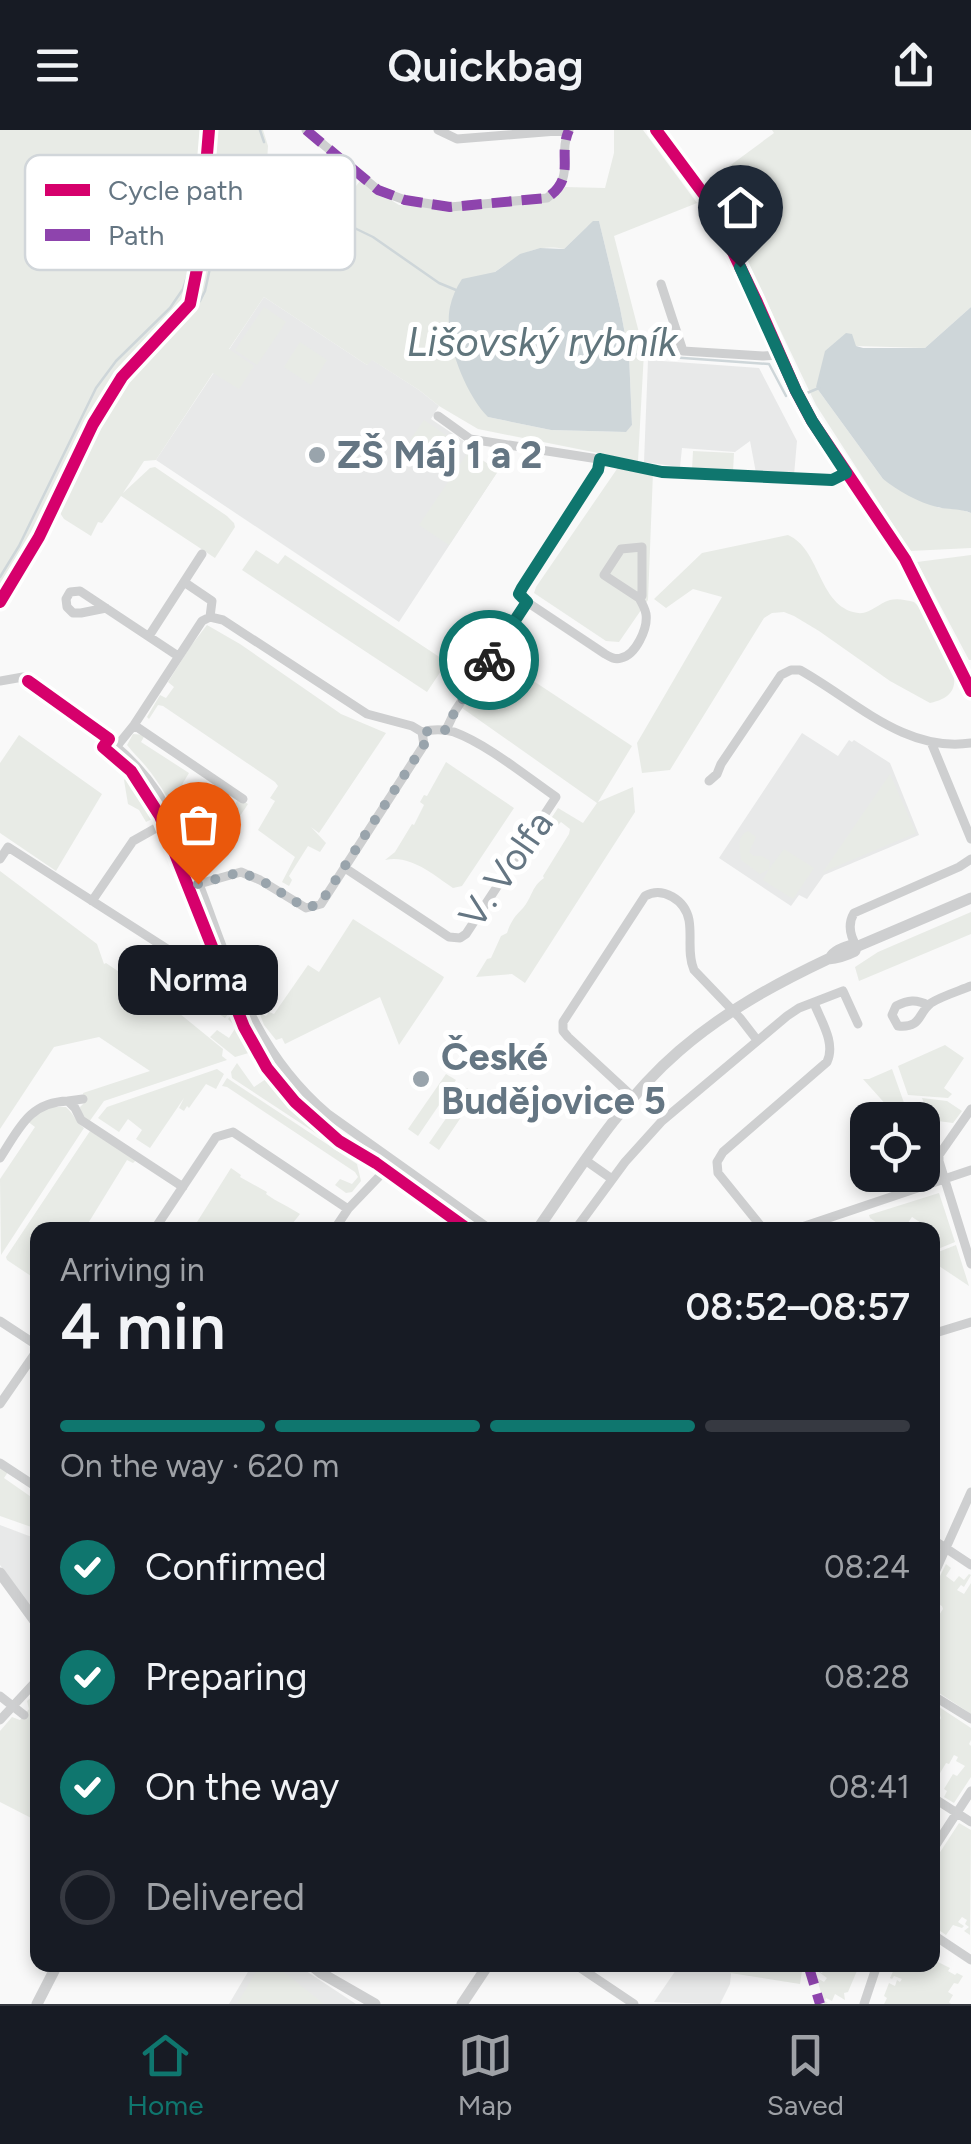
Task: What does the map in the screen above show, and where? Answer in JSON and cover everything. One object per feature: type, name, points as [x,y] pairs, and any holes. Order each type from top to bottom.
[{"type":"street","points":[[306,130],[336,155]]},
{"type":"street","points":[[355,171],[378,190],[405,200],[450,206],[548,198],[558,191],[566,173],[568,130],[457,139],[438,130]]},
{"type":"street","points":[[656,130],[708,200],[812,421],[905,559],[971,691]]},
{"type":"street","points":[[661,284],[683,350],[778,354]]},
{"type":"street","points":[[438,416],[470,439],[662,472],[832,480],[846,473]]},
{"type":"street","points":[[600,459],[598,470],[519,594],[605,654],[622,658],[635,646],[646,622],[640,598],[604,575],[621,549],[642,548],[640,598]]},
{"type":"street","points":[[149,636],[202,554]]},
{"type":"street","points":[[184,582],[212,600],[210,618]]},
{"type":"street","points":[[117,746],[202,621],[210,618],[223,620],[367,714],[422,732],[446,730],[527,602]]},
{"type":"street","points":[[106,608],[178,656]]},
{"type":"street","points":[[709,780],[717,774],[781,675],[791,670],[800,670],[816,679],[896,731],[947,746],[971,743]]},
{"type":"street","points":[[0,681],[23,677],[117,746],[140,769],[172,819],[248,1013],[289,1076],[328,1114],[480,1222]]},
{"type":"street","points":[[134,725],[243,799]]},
{"type":"street","name":"V. Volfa","points":[[345,868],[448,937],[466,934],[556,798],[478,745],[446,730]]},
{"type":"street","points":[[198,884],[241,872],[306,908],[320,904],[424,745],[422,732]]},
{"type":"street","points":[[931,742],[971,839]]},
{"type":"street","points":[[92,901],[133,840],[172,819]]},
{"type":"street","points":[[0,859],[4,844],[198,968],[228,961]]},
{"type":"street","points":[[856,947],[849,926],[854,913],[959,867],[971,858]]},
{"type":"street","points":[[633,1097],[568,1037],[562,1022],[644,896],[653,892],[670,894],[683,908],[689,918],[690,962],[694,970],[757,1040]]},
{"type":"street","points":[[542,1222],[633,1097],[678,1052],[732,1010],[830,958],[837,960],[856,947],[968,901]]},
{"type":"street","points":[[928,1005],[971,986]]},
{"type":"street","points":[[581,1222],[662,1121],[787,1016],[844,991],[858,1024]]},
{"type":"street","points":[[758,1222],[718,1173],[717,1162],[723,1152],[827,1062],[831,1046],[814,1002]]},
{"type":"street","points":[[0,1158],[31,1112],[83,1099]]},
{"type":"street","points":[[64,1101],[75,1108],[81,1120],[182,1187]]},
{"type":"street","points":[[971,1108],[939,1156],[971,1264]]},
{"type":"street","points":[[159,1222],[216,1137],[233,1132],[348,1208]]},
{"type":"street","points":[[585,1160],[612,1179]]},
{"type":"street","points":[[339,1222],[394,1161]]},
{"type":"street","points":[[816,1222],[971,1170]]},
{"type":"street","points":[[0,1321],[30,1342]]},
{"type":"street","points":[[940,1332],[971,1322]]},
{"type":"street","points":[[0,1404],[30,1360]]},
{"type":"street","points":[[0,1462],[30,1483]]},
{"type":"street","points":[[940,1561],[971,1492]]},
{"type":"street","points":[[940,1544],[971,1566]]},
{"type":"street","points":[[0,1573],[30,1614]]},
{"type":"street","points":[[0,1720],[30,1686]]},
{"type":"street","points":[[0,1696],[24,1715]]},
{"type":"street","points":[[940,1700],[971,1719]]},
{"type":"street","points":[[940,1838],[971,1791]]},
{"type":"street","points":[[940,1803],[971,1822]]},
{"type":"street","points":[[940,1939],[971,1960]]},
{"type":"street","points":[[37,2004],[53,1972]]},
{"type":"street","points":[[320,1972],[374,2004]]},
{"type":"street","points":[[462,2004],[483,1972]]},
{"type":"street","points":[[586,1972],[634,2004]]},
{"type":"street","points":[[864,2004],[875,1972]]},
{"type":"shaded area","points":[[0,130],[263,130],[268,146],[267,155],[25,155],[25,270],[355,270],[355,187],[360,181],[399,205],[450,209],[544,202],[565,187],[605,188],[614,153],[614,130],[643,130],[697,203],[614,236],[644,352],[638,461],[478,429],[372,360],[367,365],[264,297],[229,349],[254,366],[239,389],[213,373],[156,460],[144,461],[123,493],[155,467],[227,516],[235,527],[215,558],[121,496],[91,536],[64,519],[48,500],[28,544],[0,586]],"holes":[[[599,221],[629,355],[632,425],[625,432],[551,430],[488,417],[495,272],[536,249],[564,249]]]},
{"type":"shaded area","points":[[772,130],[971,130],[971,307],[925,348],[856,346],[816,387],[883,479],[939,508],[971,513],[971,548],[910,551],[816,405],[709,181],[774,133]]},
{"type":"shaded area","name":"ZŠ Máj 1 a 2","points":[[264,297],[367,365],[371,359],[419,390],[439,406],[431,419],[498,471],[399,622],[156,460]]},
{"type":"shaded area","points":[[264,307],[286,322],[257,365],[235,350]]},
{"type":"shaded area","points":[[300,342],[327,360],[311,385],[284,367]]},
{"type":"shaded area","points":[[648,360],[759,368],[797,441],[794,475],[756,473],[750,441],[735,452],[682,448],[680,467],[644,462]]},
{"type":"shaded area","points":[[424,420],[450,438],[432,464],[406,446]]},
{"type":"shaded area","points":[[469,451],[498,471],[449,545],[419,525]]},
{"type":"shaded area","points":[[693,451],[734,453],[733,472],[692,470]]},
{"type":"shaded area","points":[[619,466],[653,472],[648,600],[619,642],[606,641],[534,593]]},
{"type":"shaded area","points":[[788,535],[807,552],[825,587],[841,606],[864,613],[890,600],[914,602],[929,621],[950,662],[954,680],[949,694],[930,703],[890,681],[794,616],[772,613],[764,618],[670,770],[642,773],[637,743],[722,597],[693,589],[666,608],[654,599],[702,553]]},
{"type":"shaded area","points":[[256,550],[278,564],[285,555],[447,662],[427,692],[242,570]]},
{"type":"shaded area","points":[[971,555],[971,660],[969,660],[917,562]]},
{"type":"shaded area","points":[[207,625],[341,714],[386,733],[319,833],[311,827],[326,843],[320,852],[308,846],[289,876],[289,886],[282,882],[295,857],[258,830],[275,801],[270,798],[278,786],[275,782],[163,706],[158,705],[147,717],[160,695],[166,698],[174,687],[168,682]]},
{"type":"shaded area","points":[[500,659],[632,746],[598,802],[633,787],[635,812],[525,983],[512,974],[476,977],[544,878],[569,834],[570,829],[561,822],[555,828],[548,823],[558,808],[583,823],[597,803],[462,708]]},
{"type":"shaded area","points":[[802,733],[838,756],[849,740],[854,740],[890,763],[919,835],[824,875],[807,899],[799,895],[791,906],[719,858]]},
{"type":"shaded area","points":[[133,734],[145,735],[141,742],[189,773],[174,798],[188,808],[184,815],[199,825],[193,835],[208,844],[239,798],[248,804],[202,873],[168,800],[127,745]]},
{"type":"shaded area","points":[[19,735],[102,794],[56,871],[0,833],[0,763]]},
{"type":"shaded area","points":[[446,762],[514,808],[462,886],[453,888],[412,863],[385,860],[414,825],[424,805],[420,802]]},
{"type":"shaded area","points":[[130,774],[158,816],[146,822],[139,810],[128,804],[124,780]]},
{"type":"shaded area","points":[[890,774],[916,833],[823,872]]},
{"type":"shaded area","points":[[748,831],[756,837],[749,852],[770,861],[769,869],[760,874],[741,860],[740,840]]},
{"type":"shaded area","points":[[784,849],[814,868],[793,899],[763,880]]},
{"type":"shaded area","points":[[0,871],[97,944],[104,964],[174,1009],[223,1049],[222,1056],[227,1060],[104,1101],[89,1122],[81,1115],[83,1093],[150,1071],[99,1037],[54,1047],[0,1129]]},
{"type":"shaded area","points":[[971,912],[971,934],[859,981],[855,967],[878,952]]},
{"type":"shaded area","points":[[353,919],[444,977],[442,981],[399,1045],[380,997],[285,1044],[282,1038],[276,1040],[259,1012],[266,1016],[269,1012],[274,1014],[308,965],[319,972]]},
{"type":"shaded area","points":[[218,972],[221,981],[211,989],[230,1012],[225,1018],[202,1003],[205,998],[201,1002],[185,993],[196,976],[201,979],[202,974]]},
{"type":"shaded area","points":[[233,1013],[252,1052],[235,1057],[210,1037],[217,1030],[229,1038],[236,1027],[228,1019]]},
{"type":"shaded area","points":[[945,1045],[964,1058],[944,1088],[952,1094],[948,1098],[908,1095],[898,1066]]},
{"type":"shaded area","points":[[237,1063],[254,1087],[269,1077],[323,1131],[361,1157],[358,1161],[232,1078]]},
{"type":"shaded area","points":[[217,1069],[224,1074],[216,1089],[206,1084],[184,1111],[179,1108],[184,1098],[150,1148],[136,1139],[142,1130],[128,1119],[119,1132],[98,1118],[107,1107]]},
{"type":"shaded area","points":[[892,1069],[904,1102],[884,1102],[863,1079]]},
{"type":"shaded area","points":[[446,1074],[456,1080],[418,1136],[408,1129]]},
{"type":"shaded area","points":[[227,1078],[357,1164],[361,1181],[352,1192],[346,1193],[335,1185],[340,1179],[352,1184],[358,1177],[355,1172],[222,1086]]},
{"type":"shaded area","points":[[467,1088],[476,1095],[439,1150],[429,1143]]},
{"type":"shaded area","points":[[922,1098],[947,1101],[962,1111],[953,1123],[940,1121],[940,1102],[923,1102]]},
{"type":"shaded area","points":[[46,1107],[66,1107],[84,1128],[1,1255],[0,1179],[35,1127],[27,1121]]},
{"type":"shaded area","points":[[90,1131],[136,1160],[127,1160],[89,1222],[30,1222],[30,1275],[6,1257]]},
{"type":"shaded area","points":[[231,1168],[300,1214],[294,1222],[197,1222]]},
{"type":"shaded area","points":[[939,1193],[955,1242],[940,1248],[940,1222],[920,1222],[912,1217],[909,1222],[876,1222],[869,1215]]},
{"type":"shaded area","points":[[956,1245],[969,1286],[940,1267],[940,1251]]},
{"type":"shaded area","points":[[0,1467],[8,1472],[4,1478],[30,1496],[30,1527],[0,1516]]},
{"type":"shaded area","points":[[0,1525],[30,1536],[30,1606],[0,1565]]},
{"type":"shaded area","points":[[946,1564],[951,1568],[946,1576],[954,1582],[959,1576],[964,1580],[971,1575],[964,1587],[961,1585],[957,1590],[964,1594],[971,1583],[971,1714],[940,1694],[940,1576]]},
{"type":"shaded area","points":[[30,1698],[30,1817],[0,1802],[0,1731],[12,1717],[20,1720],[29,1709]]},
{"type":"shaded area","points":[[940,1708],[971,1728],[971,1777],[954,1803],[944,1797],[944,1789],[953,1774],[957,1776],[965,1766],[954,1755],[940,1773]]},
{"type":"shaded area","points":[[959,1823],[971,1830],[970,1935],[964,1931],[969,1927],[962,1917],[958,1922],[962,1928],[953,1925],[946,1935],[940,1931],[940,1852]]},
{"type":"shaded area","points":[[940,1963],[955,1975],[963,1976],[948,1992],[953,1995],[951,2004],[884,2004],[889,1983],[895,1986],[902,1979],[890,1978],[893,1972],[940,1972]]},
{"type":"shaded area","points":[[248,1972],[308,1972],[356,2004],[229,2004]]},
{"type":"shaded area","points":[[256,1972],[284,1972],[324,2004],[237,2004]]},
{"type":"shaded area","points":[[675,1972],[731,1972],[720,2004],[654,2002]]},
{"type":"shaded area","points":[[730,1972],[802,1972],[800,1984]]},
{"type":"shaded area","points":[[819,1972],[856,1972],[844,1993],[845,2000],[835,1994],[832,2001],[826,1998],[828,2003],[824,2004],[817,1978],[824,1982],[827,1978]]},
{"type":"water","name":"Lišovský rybník","points":[[593,221],[599,221],[629,355],[632,425],[626,432],[551,430],[488,417],[464,381],[453,350],[449,320],[458,286],[462,279],[495,272],[520,254],[540,248],[564,249]]},
{"type":"water","points":[[971,307],[971,513],[923,502],[883,479],[816,387],[825,351],[846,333],[852,334],[856,346],[863,348],[925,348]]},
{"type":"waterway","points":[[205,155],[207,130]]},
{"type":"waterway","points":[[214,155],[216,130]]},
{"type":"waterway","points":[[260,130],[264,142]]},
{"type":"waterway","points":[[355,228],[456,290]]},
{"type":"waterway","points":[[0,577],[96,388],[116,361],[170,308],[189,270]]},
{"type":"waterway","points":[[169,334],[200,301],[210,270]]},
{"type":"waterway","points":[[627,354],[769,364],[786,396]]},
{"type":"waterway","points":[[807,393],[819,388]]},
{"type":"marked path","points":[[306,130],[336,155]]},
{"type":"marked path","points":[[355,171],[378,190],[405,200],[450,207],[547,198],[564,174],[569,130]]},
{"type":"marked path","points":[[810,1972],[820,2004]]},
{"type":"cycle path","points":[[207,155],[209,130]]},
{"type":"cycle path","points":[[656,130],[708,200],[812,421],[905,559],[971,691]]},
{"type":"cycle path","points":[[0,602],[39,537],[93,424],[122,377],[190,304],[197,270]]},
{"type":"cycle path","points":[[28,681],[109,739],[103,747],[131,771],[160,816],[244,1027],[267,1068],[295,1102],[339,1141],[458,1222]]},
{"type":"way so far","points":[[198,884],[241,872],[306,908],[320,904],[424,745],[422,732],[446,730],[489,660]]},
{"type":"place","name":"ZŠ Máj 1 a 2","points":[[317,455]]},
{"type":"place","name":"Norma","points":[[198,884]]},
{"type":"place","name":"České Budějovice 5","points":[[421,1079]]},
{"type":"route","points":[[489,660],[523,611],[527,602],[519,594],[522,588],[598,470],[600,459],[662,472],[832,480],[846,473],[796,391],[740,267]]}]
